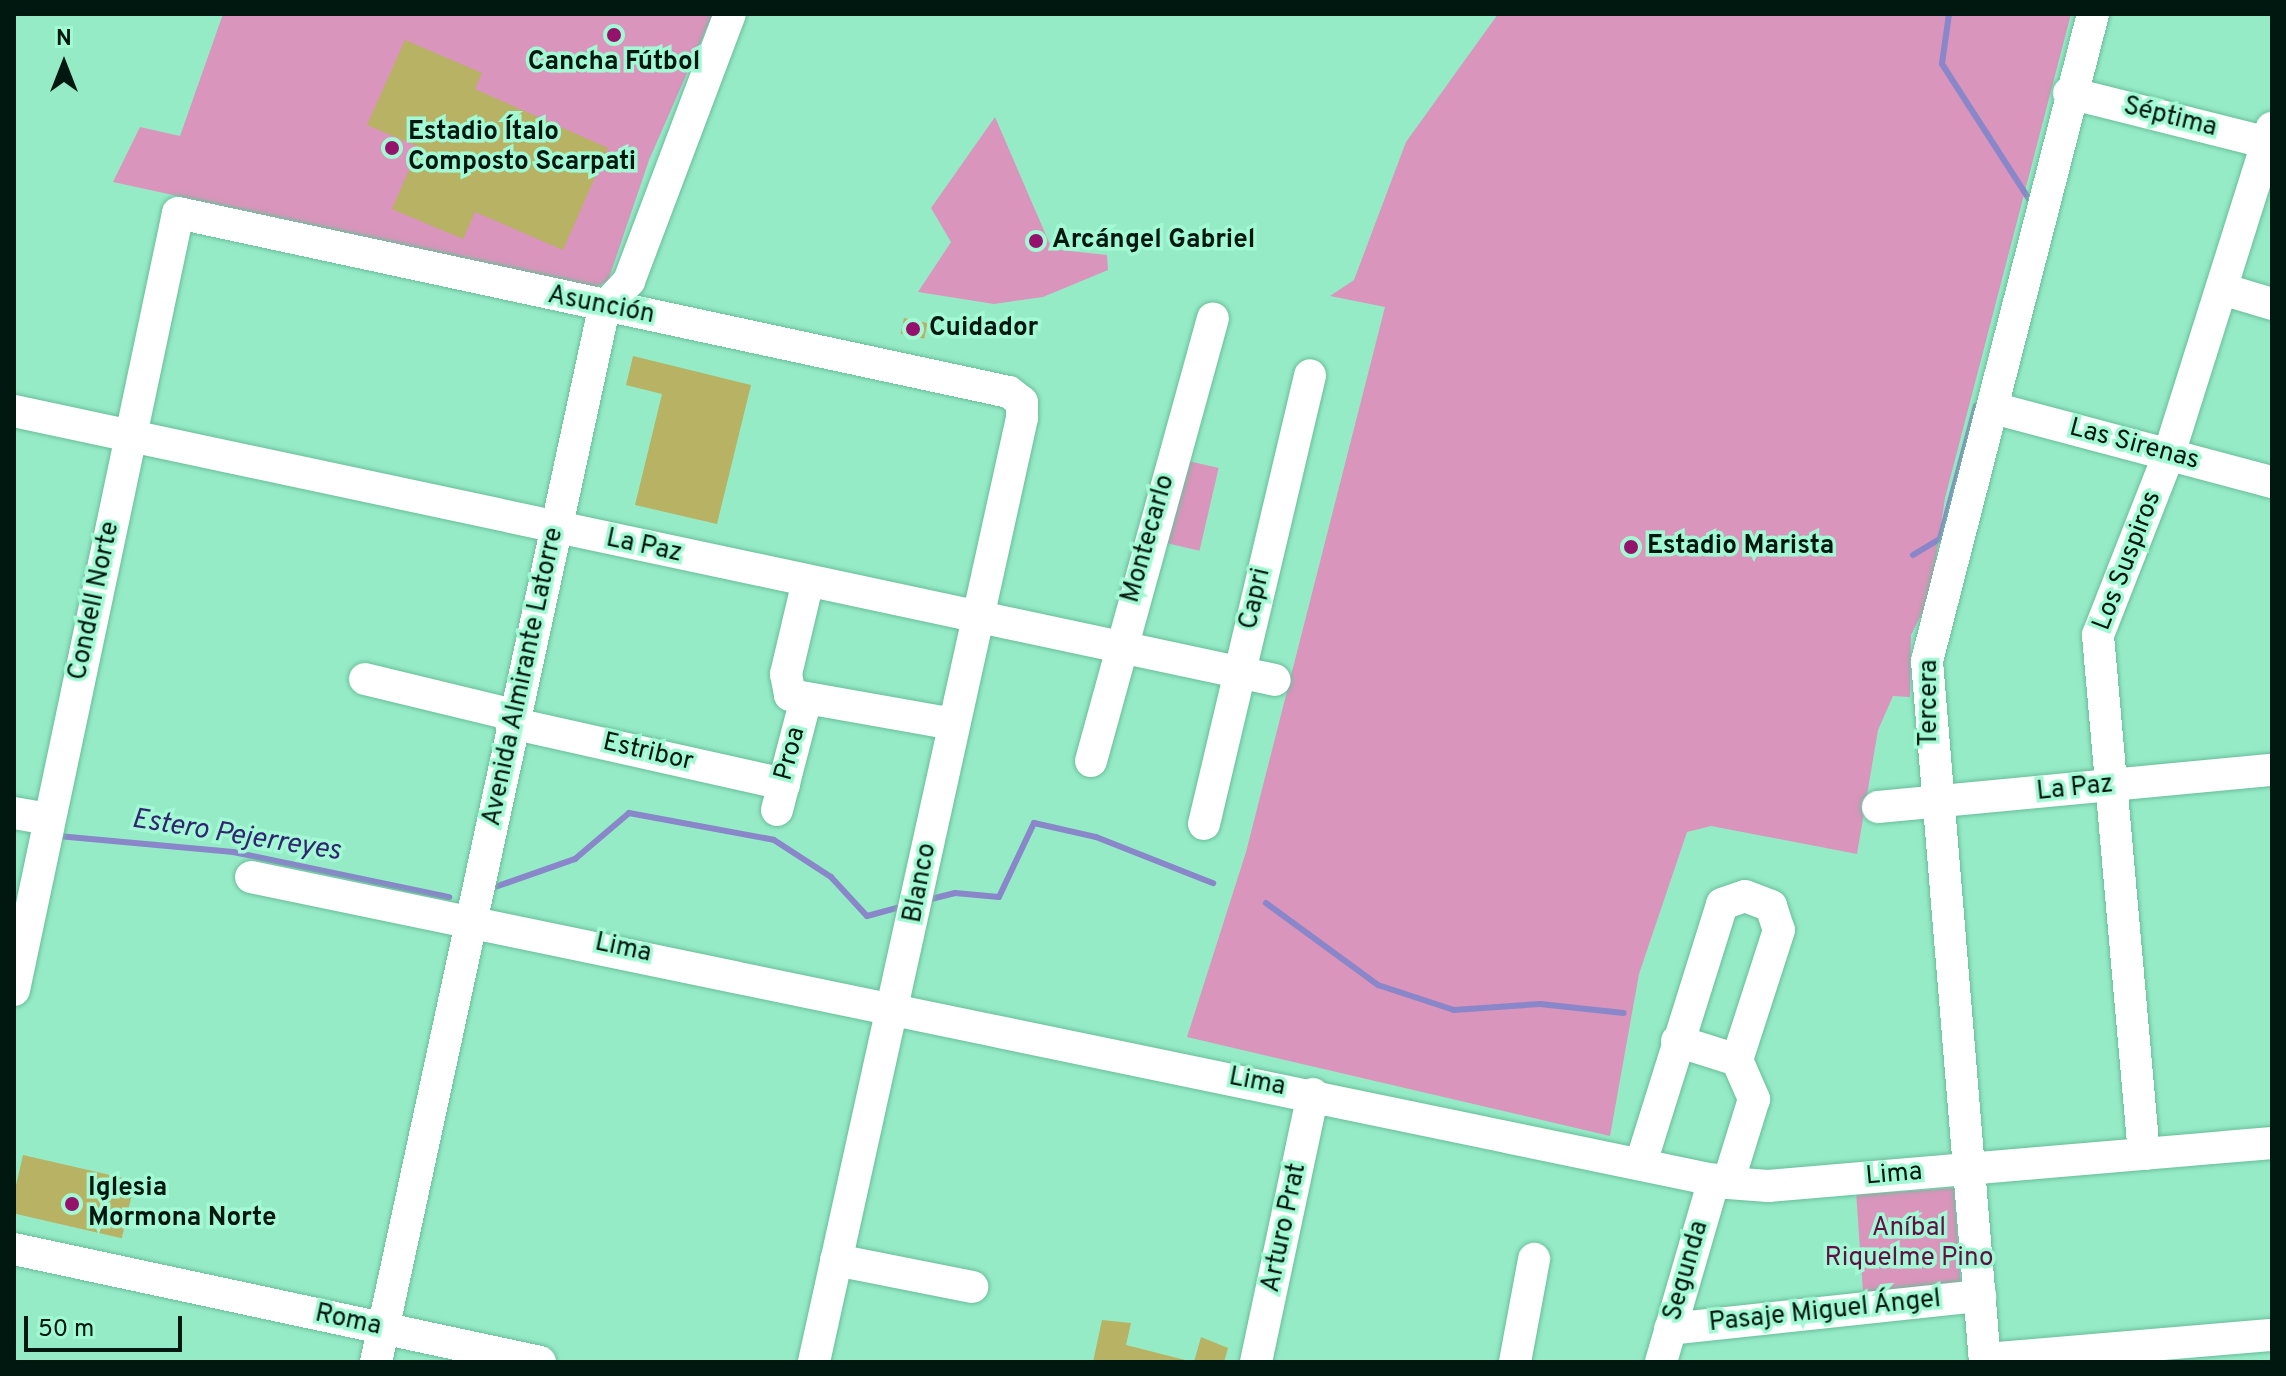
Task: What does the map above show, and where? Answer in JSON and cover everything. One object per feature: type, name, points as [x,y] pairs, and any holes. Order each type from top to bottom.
[{"type":"street","name":"Avenida Almirante Latorre","points":[[376,1362],[604,308],[629,281],[730,14]]},
{"type":"street","name":"Tercera","points":[[1985,1361],[1934,803],[1927,661],[1997,409],[2069,93],[2093,14]]},
{"type":"street","name":"Séptima","points":[[2069,93],[2270,138]]},
{"type":"street","name":"Los Suspiros","points":[[2144,1154],[2098,635],[2169,454],[2270,138]]},
{"type":"street","name":"Asunción","points":[[178,213],[604,308],[846,353],[1009,392],[1022,402]]},
{"type":"street","name":"Condell Norte","points":[[14,990],[178,213]]},
{"type":"street","points":[[2222,289],[2272,304]]},
{"type":"street","name":"Montecarlo","points":[[1091,761],[1119,646],[1213,318]]},
{"type":"street","name":"Capri","points":[[1204,824],[1310,375]]},
{"type":"street","name":"Blanco","points":[[814,1362],[896,1006],[1022,402]]},
{"type":"street","name":"Las Sirenas","points":[[1997,409],[2272,482]]},
{"type":"street","name":"La Paz","points":[[14,411],[1275,680]]},
{"type":"street","name":"Proa","points":[[780,797],[808,581]]},
{"type":"street","name":"Estribor","points":[[365,679],[780,797]]},
{"type":"street","points":[[795,694],[953,724]]},
{"type":"street","name":"La Paz","points":[[1878,807],[2272,770]]},
{"type":"street","points":[[14,813],[47,831]]},
{"type":"street","name":"Lima","points":[[251,877],[472,918],[1721,1181],[1768,1186],[2272,1143]]},
{"type":"street","points":[[1641,1163],[1677,1041],[1722,904],[1745,896],[1760,900],[1778,917],[1779,930],[1737,1060],[1677,1041]]},
{"type":"street","name":"Segunda","points":[[1661,1362],[1721,1181],[1754,1099],[1737,1060]]},
{"type":"street","name":"Arturo Prat","points":[[1256,1362],[1313,1094]]},
{"type":"street","name":"Roma","points":[[14,1249],[540,1362]]},
{"type":"street","points":[[1515,1362],[1534,1259]]},
{"type":"street","points":[[836,1260],[972,1287]]},
{"type":"street","name":"Pasaje Miguel Ángel","points":[[1670,1329],[1980,1296]]},
{"type":"street","points":[[1985,1361],[2272,1335]]},
{"type":"green space","name":"Estadio Ítalo Composto Scarpati","points":[[223,14],[713,14],[649,160],[608,281],[596,287],[113,182],[140,127],[180,136]]},
{"type":"green space","name":"Estadio Marista","points":[[1498,14],[2071,14],[1945,498],[1930,597],[1911,635],[1910,697],[1893,696],[1878,730],[1857,854],[1711,826],[1687,832],[1639,974],[1610,1136],[1187,1037],[1246,852],[1385,307],[1330,296],[1354,280],[1406,142]]},
{"type":"green space","points":[[995,117],[1052,249],[1107,255],[1108,270],[1043,297],[994,304],[918,292],[951,242],[931,208]]},
{"type":"green space","points":[[1167,456],[1219,468],[1200,551],[1148,539]]},
{"type":"green space","name":"Aníbal Riquelme Pino","points":[[1954,1188],[1961,1291],[1863,1298],[1856,1195]]},
{"type":"building","points":[[405,40],[482,73],[475,89],[608,148],[563,250],[475,212],[463,239],[392,209],[419,147],[367,125]]},
{"type":"building","name":"Cuidador","points":[[904,318],[927,323],[924,339],[901,334]]},
{"type":"building","points":[[633,356],[751,385],[717,524],[635,505],[662,394],[626,385]]},
{"type":"building","name":"Iglesia Mormona Norte","points":[[23,1155],[135,1181],[122,1238],[14,1213],[14,1194]]},
{"type":"building","points":[[1102,1320],[1131,1323],[1126,1345],[1193,1362],[1093,1362]]},
{"type":"building","points":[[1201,1337],[1228,1348],[1224,1362],[1194,1362]]},
{"type":"waterway","points":[[1949,14],[1942,64],[2031,202]]},
{"type":"waterway","points":[[1913,555],[1940,539],[1976,406]]},
{"type":"waterway","name":"Estero Pejerreyes","points":[[495,887],[575,859],[629,813],[774,840],[831,877],[867,916],[904,906]]},
{"type":"waterway","name":"Estero Pejerreyes","points":[[927,900],[955,893],[999,897],[1034,823],[1096,837],[1213,883]]},
{"type":"waterway","name":"Estero Pejerreyes","points":[[58,836],[233,852],[449,897]]},
{"type":"waterway","name":"Estero Pejerreyes","points":[[1266,903],[1378,985],[1454,1010],[1540,1004],[1624,1013]]},
{"type":"place","name":"Cancha Fútbol","points":[[614,35]]},
{"type":"place","name":"Estadio Ítalo Composto Scarpati","points":[[392,148]]},
{"type":"place","name":"Arcángel Gabriel","points":[[1036,241]]},
{"type":"place","name":"Cuidador","points":[[913,329]]},
{"type":"place","name":"Estadio Marista","points":[[1631,547]]},
{"type":"place","name":"Iglesia Mormona Norte","points":[[72,1204]]}]
